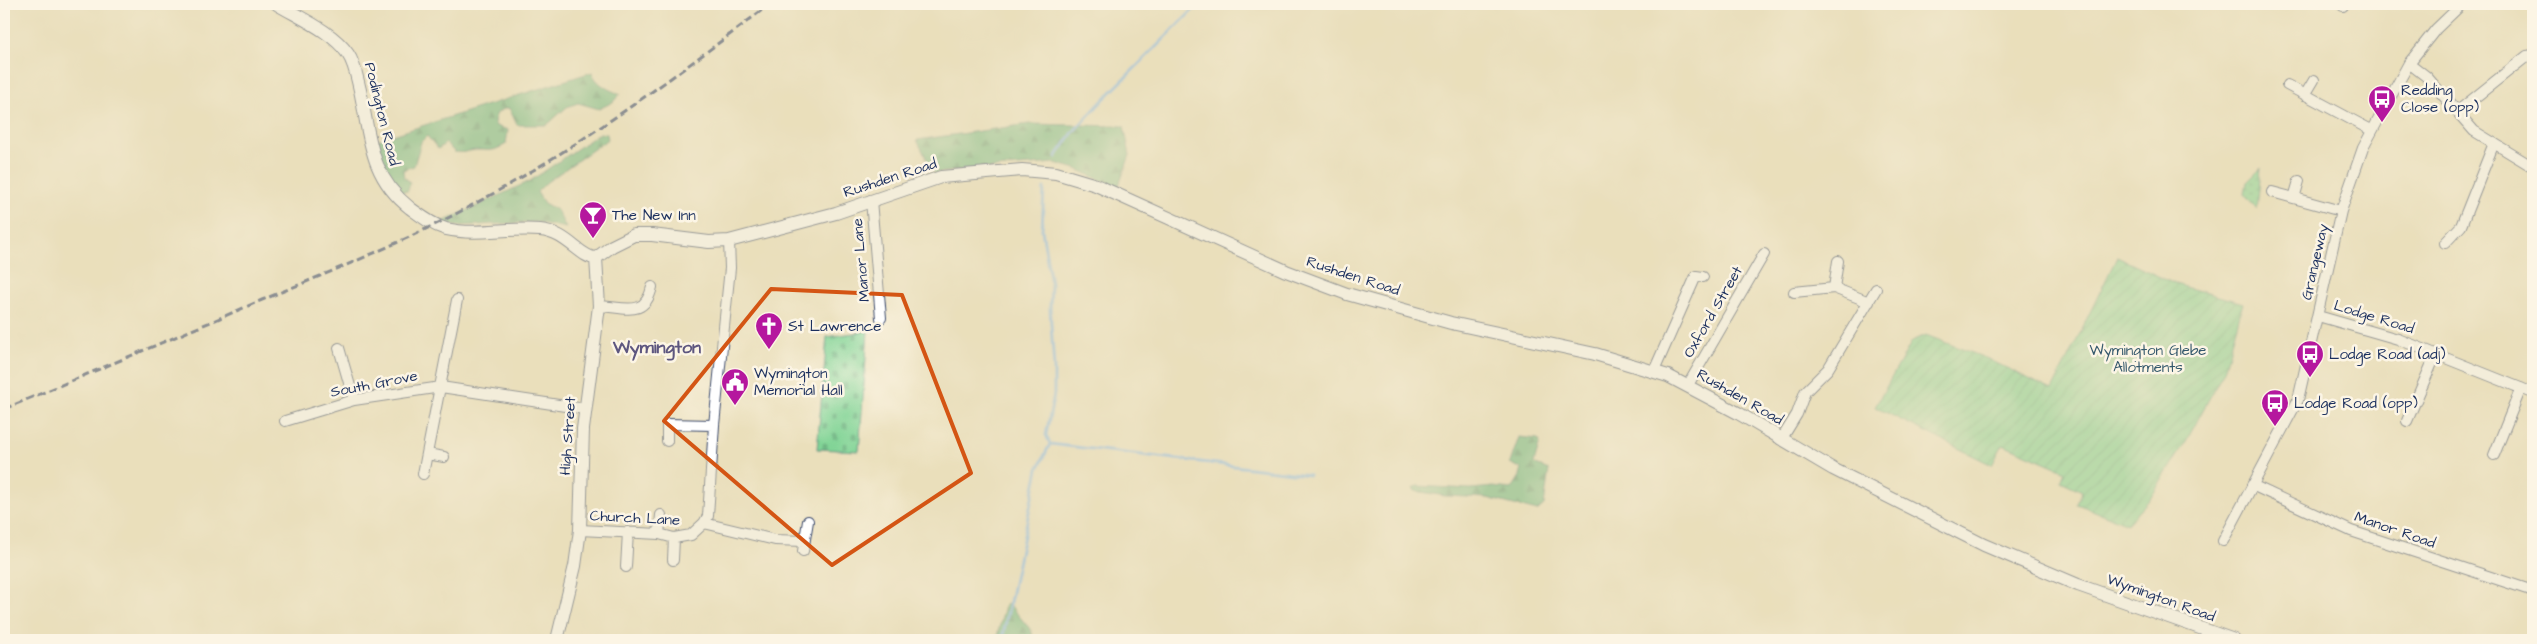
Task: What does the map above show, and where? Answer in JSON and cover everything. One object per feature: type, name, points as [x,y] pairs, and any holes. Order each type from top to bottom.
[{"type":"street","name":"Podington Road","points":[[277,4],[314,26],[347,53],[356,72],[376,164],[387,186],[403,203],[435,226],[477,233],[542,230],[564,237],[588,257],[596,258]]},
{"type":"street","name":"Grangeway","points":[[2223,541],[2298,400],[2341,211],[2371,130],[2409,63],[2436,29],[2462,4]]},
{"type":"street","points":[[2458,111],[2528,56],[2533,55]]},
{"type":"street","points":[[2409,63],[2426,77],[2474,131],[2533,167]]},
{"type":"street","points":[[2306,95],[2314,80]]},
{"type":"street","points":[[2287,85],[2371,130]]},
{"type":"street","points":[[2445,243],[2461,226],[2494,143]]},
{"type":"street","name":"Rushden Road","points":[[596,258],[626,238],[642,234],[709,242],[729,241],[836,212],[941,177],[1022,170],[1056,173],[1096,185],[1286,271],[1346,294],[1451,323],[1595,354],[1654,371],[1688,385],[1781,440],[1907,508],[1984,545],[2078,585]]},
{"type":"street","points":[[2294,198],[2299,181]]},
{"type":"street","points":[[2272,192],[2341,211]]},
{"type":"street","name":"Manor Lane","points":[[871,200],[881,318]]},
{"type":"street","points":[[729,241],[730,268],[714,425],[709,507],[704,524],[804,546],[808,521]]},
{"type":"street","name":"Oxford Street","points":[[1688,385],[1764,254]]},
{"type":"street","name":"High Street","points":[[557,640],[565,615],[576,566],[580,530],[583,429],[599,306],[596,258]]},
{"type":"street","points":[[1834,288],[1838,261]]},
{"type":"street","points":[[1654,371],[1696,276],[1703,277]]},
{"type":"street","points":[[599,306],[638,309],[645,305],[649,299],[652,287]]},
{"type":"street","points":[[1794,292],[1834,288],[1868,302]]},
{"type":"street","points":[[1781,440],[1797,414],[1805,392],[1828,370],[1876,289]]},
{"type":"street","name":"South Grove","points":[[423,474],[457,300]]},
{"type":"street","name":"Lodge Road","points":[[2318,316],[2390,336],[2533,394]]},
{"type":"street","points":[[338,348],[354,400]]},
{"type":"street","points":[[2407,421],[2436,354]]},
{"type":"street","name":"South Grove","points":[[285,421],[354,400],[441,387],[585,409]]},
{"type":"street","points":[[2494,455],[2521,388]]},
{"type":"street","points":[[667,441],[667,424],[714,425]]},
{"type":"street","points":[[427,454],[444,457]]},
{"type":"street","name":"Manor Road","points":[[2252,485],[2351,531],[2533,591]]},
{"type":"street","points":[[659,534],[661,515]]},
{"type":"street","name":"Church Lane","points":[[580,530],[659,534],[674,538],[691,536],[704,524]]},
{"type":"street","points":[[626,566],[628,532]]},
{"type":"street","points":[[673,560],[674,538]]},
{"type":"street","name":"Wymington Road","points":[[2078,585],[2211,637],[2234,640]]},
{"type":"highlighted area","points":[[771,289],[902,295],[971,473],[832,565],[664,421]]},
{"type":"green space","points":[[592,72],[600,83],[620,94],[613,102],[599,109],[578,103],[567,107],[547,125],[517,125],[509,108],[498,112],[494,122],[496,126],[508,130],[506,144],[502,147],[492,150],[454,152],[446,143],[438,149],[427,136],[421,142],[414,166],[403,170],[404,178],[410,183],[408,191],[401,192],[387,174],[374,141]]},
{"type":"green space","points":[[1029,124],[1124,126],[1130,155],[1118,188],[1076,169],[1055,163],[934,173],[917,140]]},
{"type":"green space","points":[[600,133],[607,134],[608,139],[547,182],[537,192],[544,203],[557,210],[566,228],[536,222],[456,226],[440,223],[530,181]]},
{"type":"green space","points":[[2261,168],[2257,209],[2245,194],[2247,182]]},
{"type":"green space","name":"Wymington Glebe Allotments","points":[[2117,257],[2175,284],[2243,303],[2224,371],[2188,438],[2150,499],[2127,524],[2077,504],[2082,491],[2061,481],[2065,471],[2003,444],[1992,465],[1875,407],[1912,341],[1926,335],[1988,359],[2052,390]]},
{"type":"green space","points":[[868,331],[859,451],[817,449],[827,337]]},
{"type":"green space","points":[[1519,437],[1538,439],[1540,442],[1534,463],[1549,470],[1544,505],[1537,511],[1487,498],[1445,496],[1415,491],[1413,488],[1417,486],[1512,489],[1522,469],[1510,463]]},
{"type":"green space","points":[[1009,604],[1030,629],[1035,640],[996,640],[1005,605]]},
{"type":"waterway","points":[[1056,157],[1074,131],[1199,4]]},
{"type":"waterway","points":[[1002,640],[1038,469],[1050,444],[1046,435],[1054,394],[1054,368],[1050,309],[1051,284],[1042,230],[1044,188]]},
{"type":"waterway","points":[[1050,444],[1309,475]]},
{"type":"railway","points":[[4,409],[365,257],[465,209],[545,163],[622,113],[770,4]]},
{"type":"place","name":"Redding Close (opp)","points":[[2382,123]]},
{"type":"place","name":"The New Inn","points":[[593,239]]},
{"type":"place","name":"St Lawrence","points":[[769,350]]},
{"type":"place","name":"Lodge Road (adj)","points":[[2310,378]]},
{"type":"place","name":"Wymington Memorial Hall","points":[[735,406]]},
{"type":"place","name":"Lodge Road (opp)","points":[[2275,427]]},
{"type":"district","name":"Wymington","points":[[657,347]]}]
